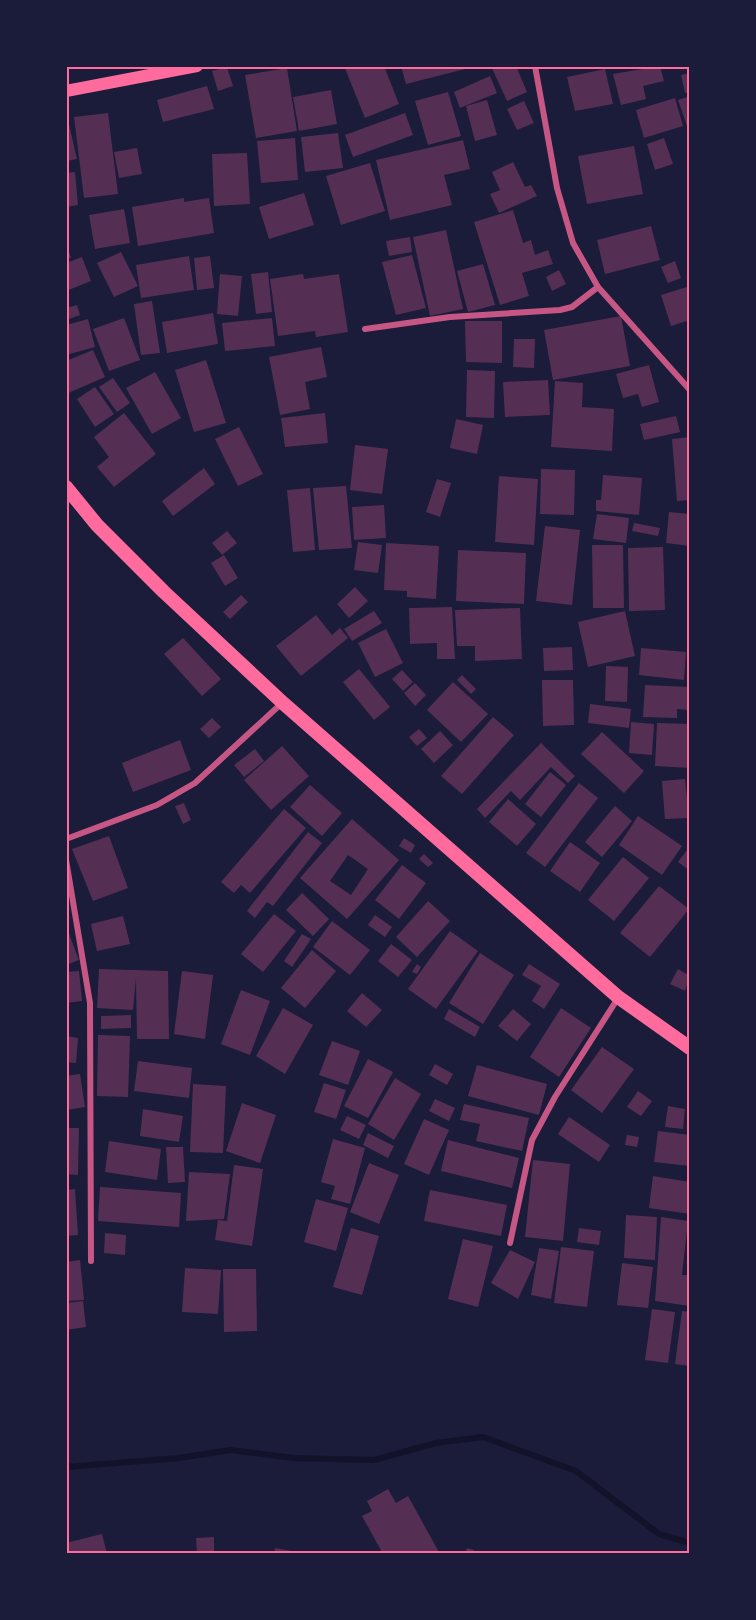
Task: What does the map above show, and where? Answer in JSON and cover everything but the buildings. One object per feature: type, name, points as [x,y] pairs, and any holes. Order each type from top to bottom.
[{"type":"main road","points":[[66,91],[197,66]]},
{"type":"main road","points":[[66,487],[97,525],[164,592],[283,703],[618,997],[690,1048]]},
{"type":"street","points":[[535,66],[557,188],[573,243],[598,287],[690,390]]},
{"type":"street","points":[[365,328],[450,317],[560,310],[572,307],[598,287]]},
{"type":"street","points":[[66,839],[158,805],[195,783],[283,703]]},
{"type":"street","points":[[66,860],[90,1003],[91,1261]]},
{"type":"street","points":[[510,1243],[532,1140],[555,1097],[618,997]]},
{"type":"waterway","points":[[66,1467],[179,1458],[230,1450],[293,1458],[374,1460],[436,1443],[483,1437],[576,1471],[659,1534],[690,1543]]}]
